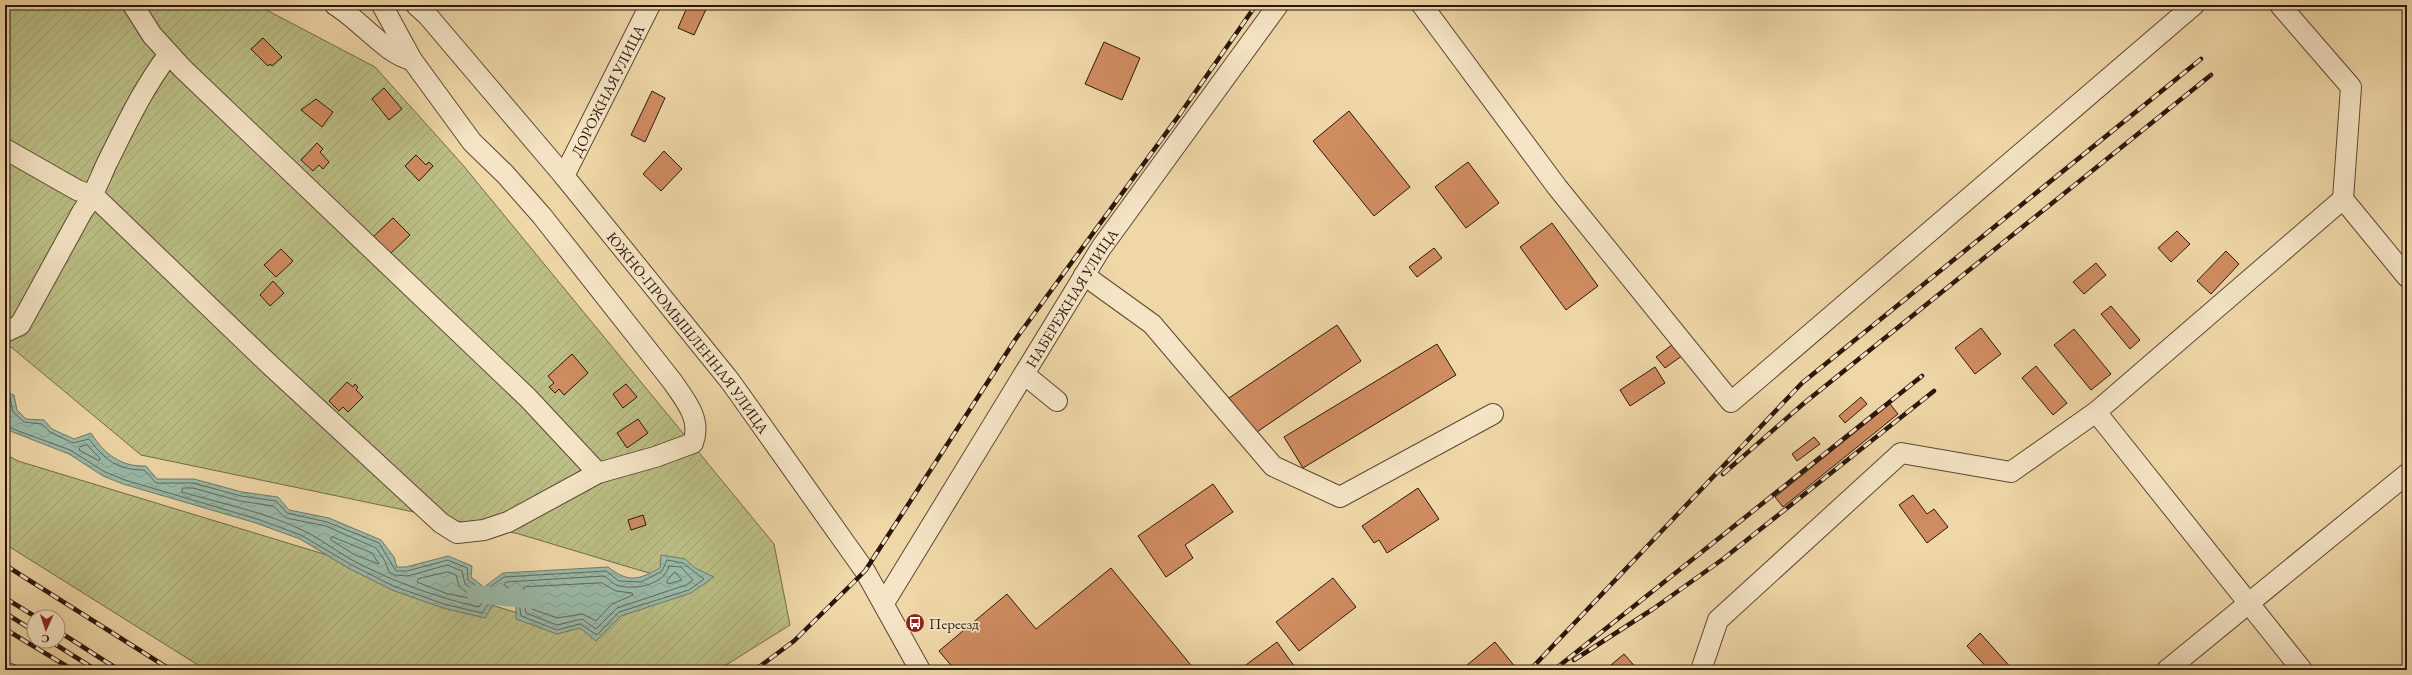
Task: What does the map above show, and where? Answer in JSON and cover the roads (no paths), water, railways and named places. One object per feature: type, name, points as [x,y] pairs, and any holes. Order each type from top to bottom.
[{"type":"street","points":[[133,5],[152,35],[169,54],[236,120],[528,398],[598,473]]},
{"type":"street","points":[[334,5],[365,27],[390,52],[402,58],[412,60]]},
{"type":"street","points":[[5,149],[77,190],[94,196],[286,380],[440,523],[457,533],[484,530],[508,522],[598,473],[655,457],[693,443],[697,433],[690,406],[584,267],[505,174],[472,142],[412,60],[382,5]]},
{"type":"street","name":"ДОРОЖНАЯ УЛИЦА","points":[[564,176],[650,5]]},
{"type":"street","name":"НАБЕРЕЖНАЯ УЛИЦА","points":[[884,603],[1101,248],[1278,5]]},
{"type":"street","points":[[1422,5],[1557,187],[1731,402],[2194,5]]},
{"type":"street","points":[[2280,5],[2351,87],[2342,198],[2407,277]]},
{"type":"street","name":"ЮЖНО-ПРОМЫШЛЕННАЯ УЛИЦА","points":[[422,10],[564,176],[730,381],[865,571],[920,670]]},
{"type":"street","points":[[5,332],[20,325],[82,212],[94,196],[102,173],[139,97],[169,54]]},
{"type":"street","points":[[1701,670],[1718,620],[1901,453],[2011,472],[2096,412],[2342,198]]},
{"type":"street","points":[[1084,275],[1152,324],[1273,466],[1340,497],[1493,414]]},
{"type":"street","points":[[1024,374],[1057,401]]},
{"type":"street","points":[[2096,412],[2302,670]]},
{"type":"street","points":[[2167,670],[2407,474]]},
{"type":"water","points":[[5,392],[14,395],[17,410],[26,419],[44,420],[52,429],[74,439],[91,433],[102,447],[114,458],[121,462],[137,466],[146,466],[157,479],[194,479],[242,492],[278,497],[289,510],[329,518],[381,540],[394,557],[397,567],[406,567],[448,556],[472,566],[471,577],[484,587],[503,573],[608,567],[622,576],[634,578],[646,575],[660,568],[661,555],[685,559],[695,568],[714,577],[691,593],[621,616],[596,641],[580,628],[557,634],[516,619],[516,604],[506,596],[496,599],[485,618],[443,608],[392,590],[348,568],[300,539],[256,523],[123,484],[103,476],[69,454],[5,429]]},
{"type":"waterway","points":[[476,594],[534,600]]},
{"type":"railway","points":[[755,670],[794,641],[865,571],[1015,340],[1180,114],[1256,5]]},
{"type":"railway","points":[[1530,670],[1802,383],[2201,59]]},
{"type":"railway","points":[[1723,474],[1803,404],[2211,75]]},
{"type":"railway","points":[[1554,670],[1922,376]]},
{"type":"railway","points":[[1574,660],[1653,609],[1723,559],[1934,391]]},
{"type":"railway","points":[[5,565],[171,670]]},
{"type":"railway","points":[[5,598],[26,611]]},
{"type":"railway","points":[[5,613],[26,626]]},
{"type":"railway","points":[[5,629],[73,670]]},
{"type":"railway","points":[[66,636],[119,670]]},
{"type":"railway","points":[[63,649],[96,670]]},
{"type":"railway","points":[[5,663],[24,670]]},
{"type":"place","name":"Переезд","points":[[915,623]]}]
